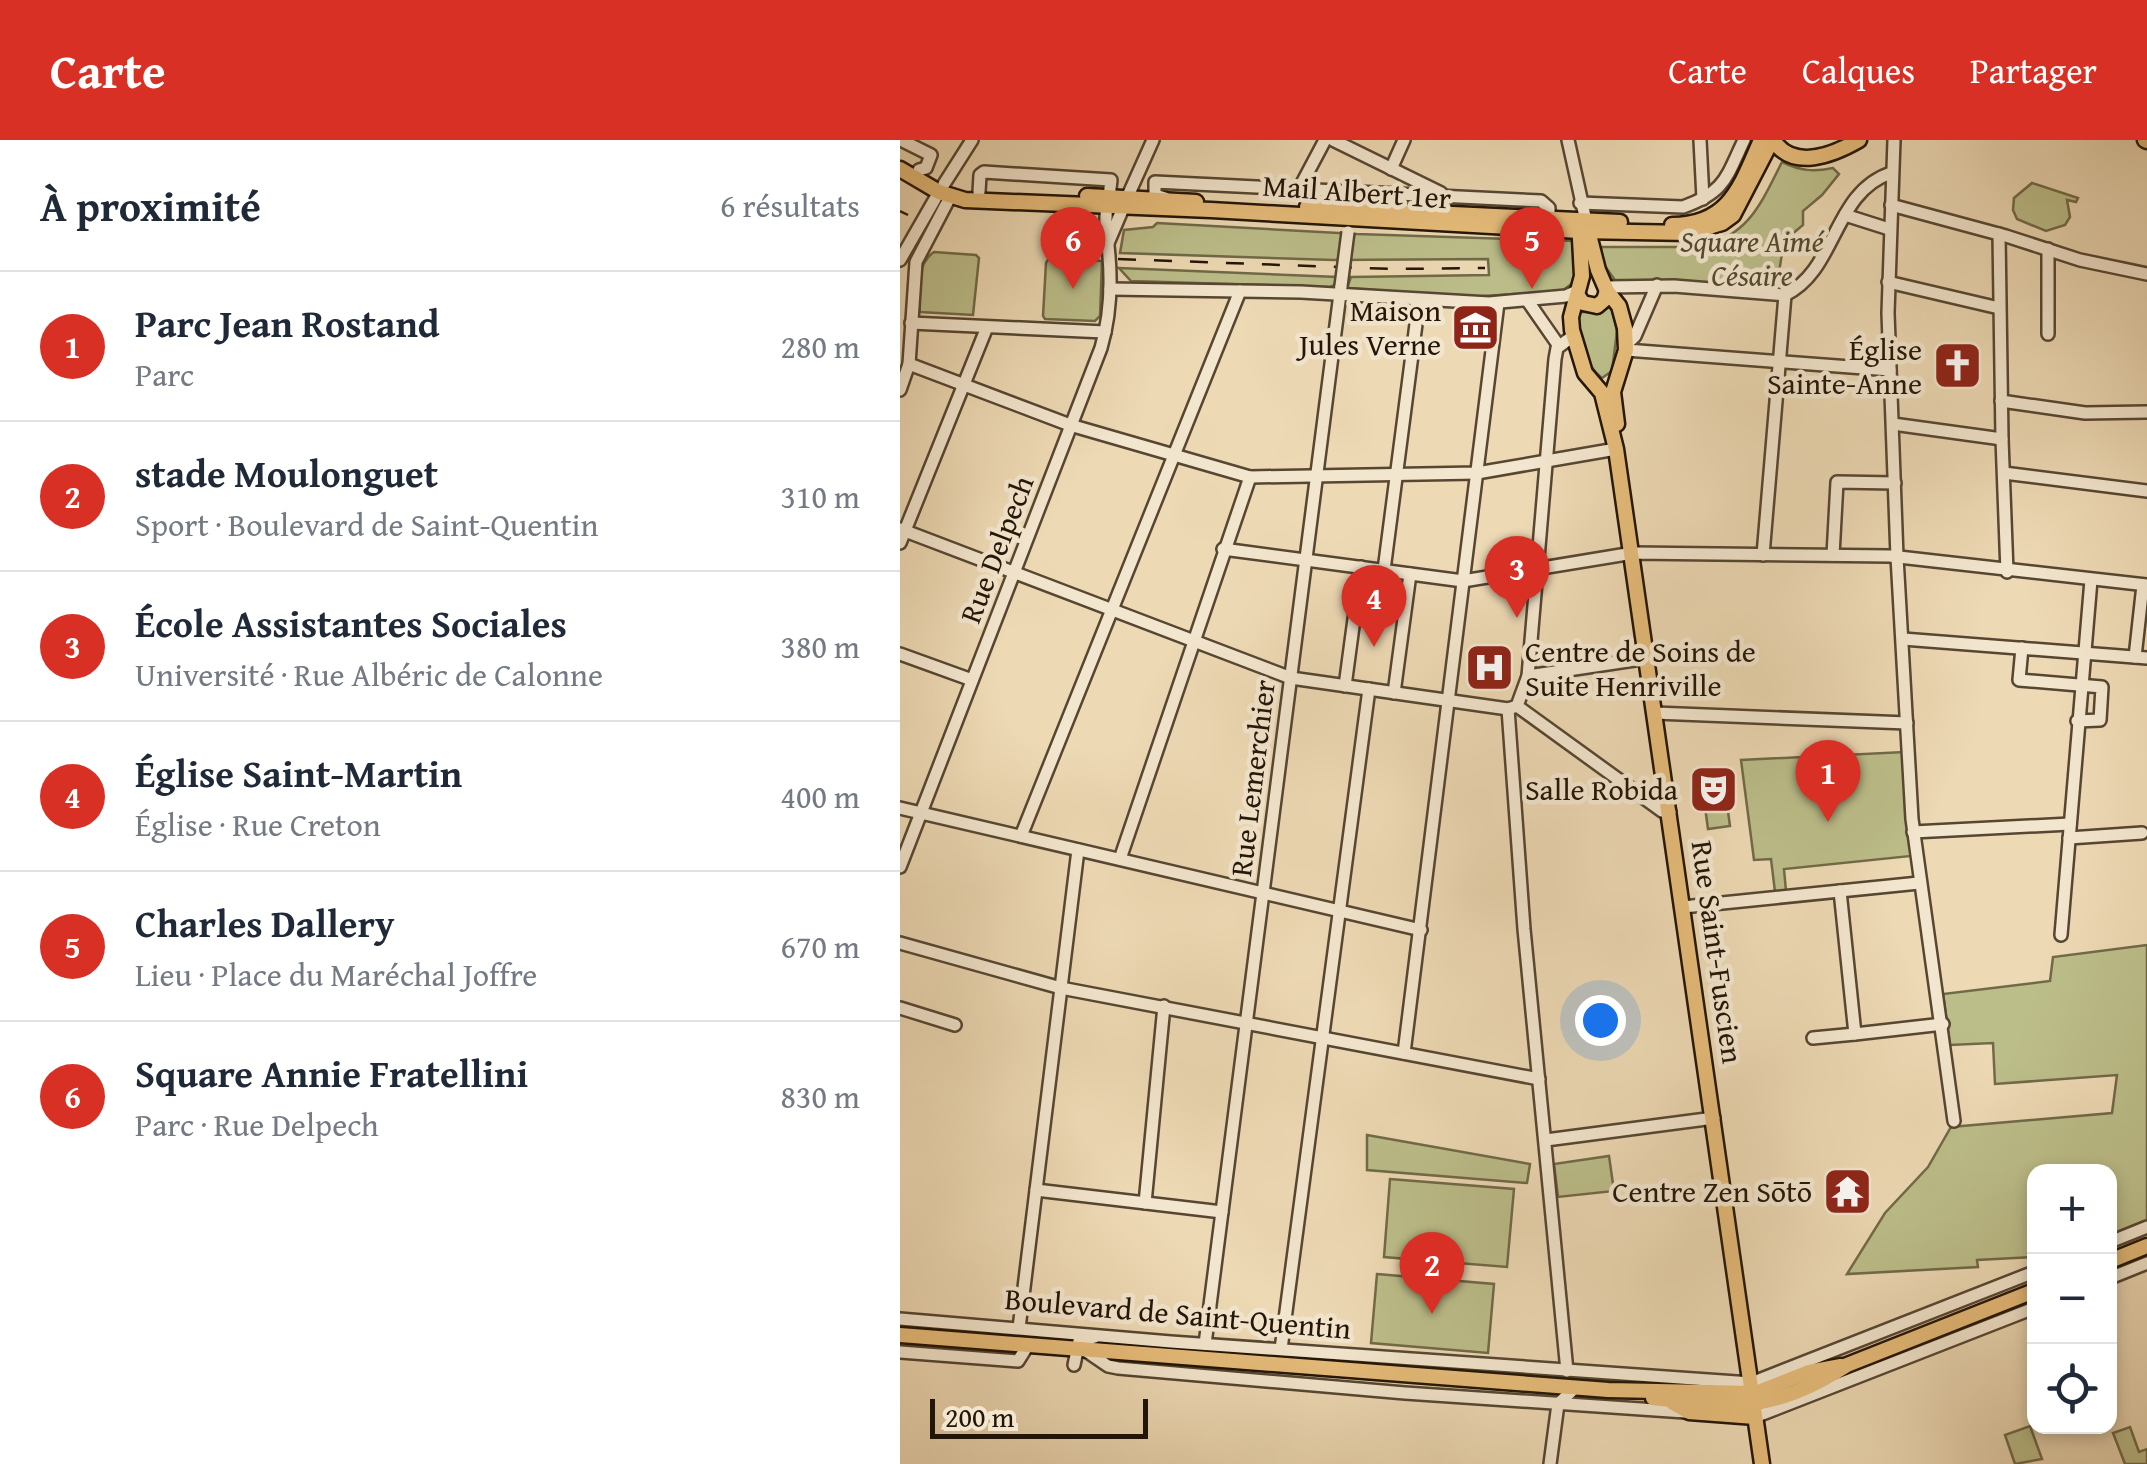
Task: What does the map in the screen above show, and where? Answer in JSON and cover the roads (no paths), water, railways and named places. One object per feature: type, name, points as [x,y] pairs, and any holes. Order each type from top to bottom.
[{"type":"main road","points":[[1582,220],[1678,225],[1710,216],[1733,199],[1761,140]]},
{"type":"main road","points":[[1582,220],[1689,233],[1722,223],[1742,203],[1774,140],[1824,155],[1859,140]]},
{"type":"main road","points":[[900,160],[946,190]]},
{"type":"main road","points":[[900,169],[946,190]]},
{"type":"main road","name":"Mail Albert 1er","points":[[946,190],[1247,212],[1349,226],[1582,220]]},
{"type":"main road","name":"Mail Albert 1er","points":[[946,190],[1116,203],[1194,202],[1582,220]]},
{"type":"main road","points":[[1582,220],[1606,286],[1619,306],[1626,347],[1611,394],[1585,372],[1572,333],[1579,290],[1582,220]]},
{"type":"main road","points":[[1579,290],[1590,277],[1606,286]]},
{"type":"main road","points":[[1579,290],[1587,306],[1597,306],[1604,300],[1606,286]]},
{"type":"main road","name":"Rue Saint-Fuscien","points":[[1611,394],[1762,1464]]},
{"type":"main road","points":[[2117,1258],[2147,1246]]},
{"type":"main road","points":[[1663,1399],[1689,1412],[1818,1382],[1835,1363],[1866,1358],[2027,1294]]},
{"type":"main road","name":"Boulevard de Saint-Quentin","points":[[900,1335],[1753,1399]]},
{"type":"main road","name":"Boulevard de Saint-Quentin","points":[[1608,1390],[1663,1399]]},
{"type":"main road","points":[[1663,1399],[1753,1399]]},
{"type":"street","points":[[901,140],[932,156],[926,168],[918,170]]},
{"type":"street","points":[[900,390],[909,364],[911,323],[906,294],[946,190],[972,140]]},
{"type":"street","points":[[1116,203],[1153,140]]},
{"type":"street","points":[[1299,189],[1325,140]]},
{"type":"street","points":[[1333,140],[1447,196]]},
{"type":"street","points":[[1391,168],[1404,140]]},
{"type":"street","points":[[1568,140],[1582,220],[1683,207],[1704,199],[1720,190],[1744,140]]},
{"type":"street","points":[[1700,140],[1704,199]]},
{"type":"street","points":[[1859,140],[1868,140]]},
{"type":"street","points":[[1894,141],[1888,282],[1890,370],[1913,832],[1954,1121]]},
{"type":"street","points":[[1606,286],[1656,285],[1785,295],[1809,278],[1852,202],[1891,173]]},
{"type":"street","name":"Mail Albert 1er","points":[[1194,202],[1155,195],[1154,182],[1540,201],[1550,208],[1549,220]]},
{"type":"street","points":[[900,260],[904,243],[946,190]]},
{"type":"street","name":"Rue Delpech","points":[[900,867],[1106,332],[1110,289],[1104,223],[1116,203]]},
{"type":"street","points":[[1890,205],[2080,260],[2147,274]]},
{"type":"street","points":[[1845,214],[1889,229]]},
{"type":"street","name":"Rue Lemerchier","points":[[1204,1344],[1349,226]]},
{"type":"street","points":[[2000,234],[2008,572]]},
{"type":"street","points":[[904,243],[925,245]]},
{"type":"street","points":[[2048,249],[2048,334]]},
{"type":"street","points":[[1888,282],[1999,308]]},
{"type":"street","points":[[1626,347],[1635,336],[1656,285]]},
{"type":"street","points":[[1110,289],[1341,290],[1420,302],[1498,303],[1566,296],[1579,290]]},
{"type":"street","points":[[1021,836],[1240,291]]},
{"type":"street","points":[[1763,555],[1785,295]]},
{"type":"street","points":[[1527,300],[1559,346]]},
{"type":"street","points":[[1384,570],[1420,302]]},
{"type":"street","points":[[1404,1053],[1498,303]]},
{"type":"street","points":[[911,323],[1106,332]]},
{"type":"street","points":[[1543,325],[1572,333]]},
{"type":"street","points":[[987,326],[902,534],[1290,678],[1512,708],[1662,811],[1670,812]]},
{"type":"street","points":[[1568,1371],[1521,896],[1512,708],[1528,676],[1555,359],[1559,346],[1572,333]]},
{"type":"street","points":[[1626,347],[1890,370]]},
{"type":"street","points":[[909,364],[1070,425],[1250,477],[1477,473],[1616,448]]},
{"type":"street","points":[[2001,401],[2085,413],[2147,412]]},
{"type":"street","points":[[1893,424],[2002,439]]},
{"type":"street","points":[[2004,474],[2147,492]]},
{"type":"street","points":[[1120,860],[1250,477]]},
{"type":"street","points":[[1833,555],[1838,482],[1895,482]]},
{"type":"street","points":[[1224,549],[1464,581],[1632,553],[1897,557],[2145,585],[2141,657],[1903,639]]},
{"type":"street","points":[[1345,686],[1360,567]]},
{"type":"street","points":[[1394,693],[1410,574]]},
{"type":"street","points":[[2061,936],[2091,580]]},
{"type":"street","points":[[2022,648],[2019,680],[2102,688],[2100,720],[2077,721]]},
{"type":"street","points":[[900,654],[972,680]]},
{"type":"street","points":[[1528,676],[1648,658]]},
{"type":"street","points":[[1281,1350],[1369,689]]},
{"type":"street","points":[[1656,714],[1908,723]]},
{"type":"street","points":[[900,808],[1420,930]]},
{"type":"street","points":[[1913,832],[2142,833]]},
{"type":"street","points":[[1019,1328],[1078,850]]},
{"type":"street","points":[[1684,907],[1919,883]]},
{"type":"street","points":[[1840,891],[1855,1034]]},
{"type":"street","points":[[900,943],[1061,988],[1539,1078]]},
{"type":"street","points":[[1144,1202],[1164,1006]]},
{"type":"street","points":[[900,1008],[956,1025]]},
{"type":"street","points":[[1814,1038],[1943,1024]]},
{"type":"street","points":[[1546,1140],[1714,1118]]},
{"type":"street","points":[[1036,1190],[1222,1212]]},
{"type":"street","points":[[2117,1239],[2147,1227]]},
{"type":"street","points":[[2117,1275],[2147,1263]]},
{"type":"street","points":[[1753,1399],[2027,1275]]},
{"type":"street","points":[[1753,1399],[2027,1310]]},
{"type":"street","name":"Boulevard de Saint-Quentin","points":[[900,1318],[1568,1371],[1753,1399]]},
{"type":"street","points":[[1074,1365],[1085,1338],[1099,1336]]},
{"type":"street","points":[[1171,1342],[1215,1360]]},
{"type":"street","name":"Boulevard de Saint-Quentin","points":[[900,1352],[1018,1361],[1028,1345]]},
{"type":"street","name":"Boulevard de Saint-Quentin","points":[[1079,1349],[1118,1368],[1689,1412]]},
{"type":"street","points":[[1405,1393],[1398,1374],[1408,1358]]},
{"type":"street","points":[[1835,1363],[1866,1358]]},
{"type":"street","points":[[1494,1365],[1527,1384]]},
{"type":"street","points":[[1550,1464],[1558,1404],[1576,1387]]},
{"type":"railway","points":[[900,211],[908,215]]},
{"type":"railway","points":[[1118,259],[1393,269],[1485,268]]},
{"type":"place","name":"Square Annie Fratellini","points":[[1073,289]]},
{"type":"place","name":"Charles Dallery","points":[[1532,289]]},
{"type":"place","name":"Maison Jules Verne","points":[[1476,327]]},
{"type":"place","name":"Église Sainte-Anne","points":[[1957,366]]},
{"type":"place","name":"École Assistantes Sociales","points":[[1517,618]]},
{"type":"place","name":"Église Saint-Martin","points":[[1374,647]]},
{"type":"place","name":"Centre de Soins de Suite Henriville","points":[[1490,668]]},
{"type":"place","name":"Salle Robida","points":[[1713,789]]},
{"type":"place","name":"Parc Jean Rostand","points":[[1828,822]]},
{"type":"place","name":"Centre Zen Sōtō","points":[[1847,1191]]},
{"type":"place","name":"stade Moulonguet","points":[[1432,1314]]},
{"type":"park label","name":"Square Aimé Césaire","points":[[1752,258]]}]
